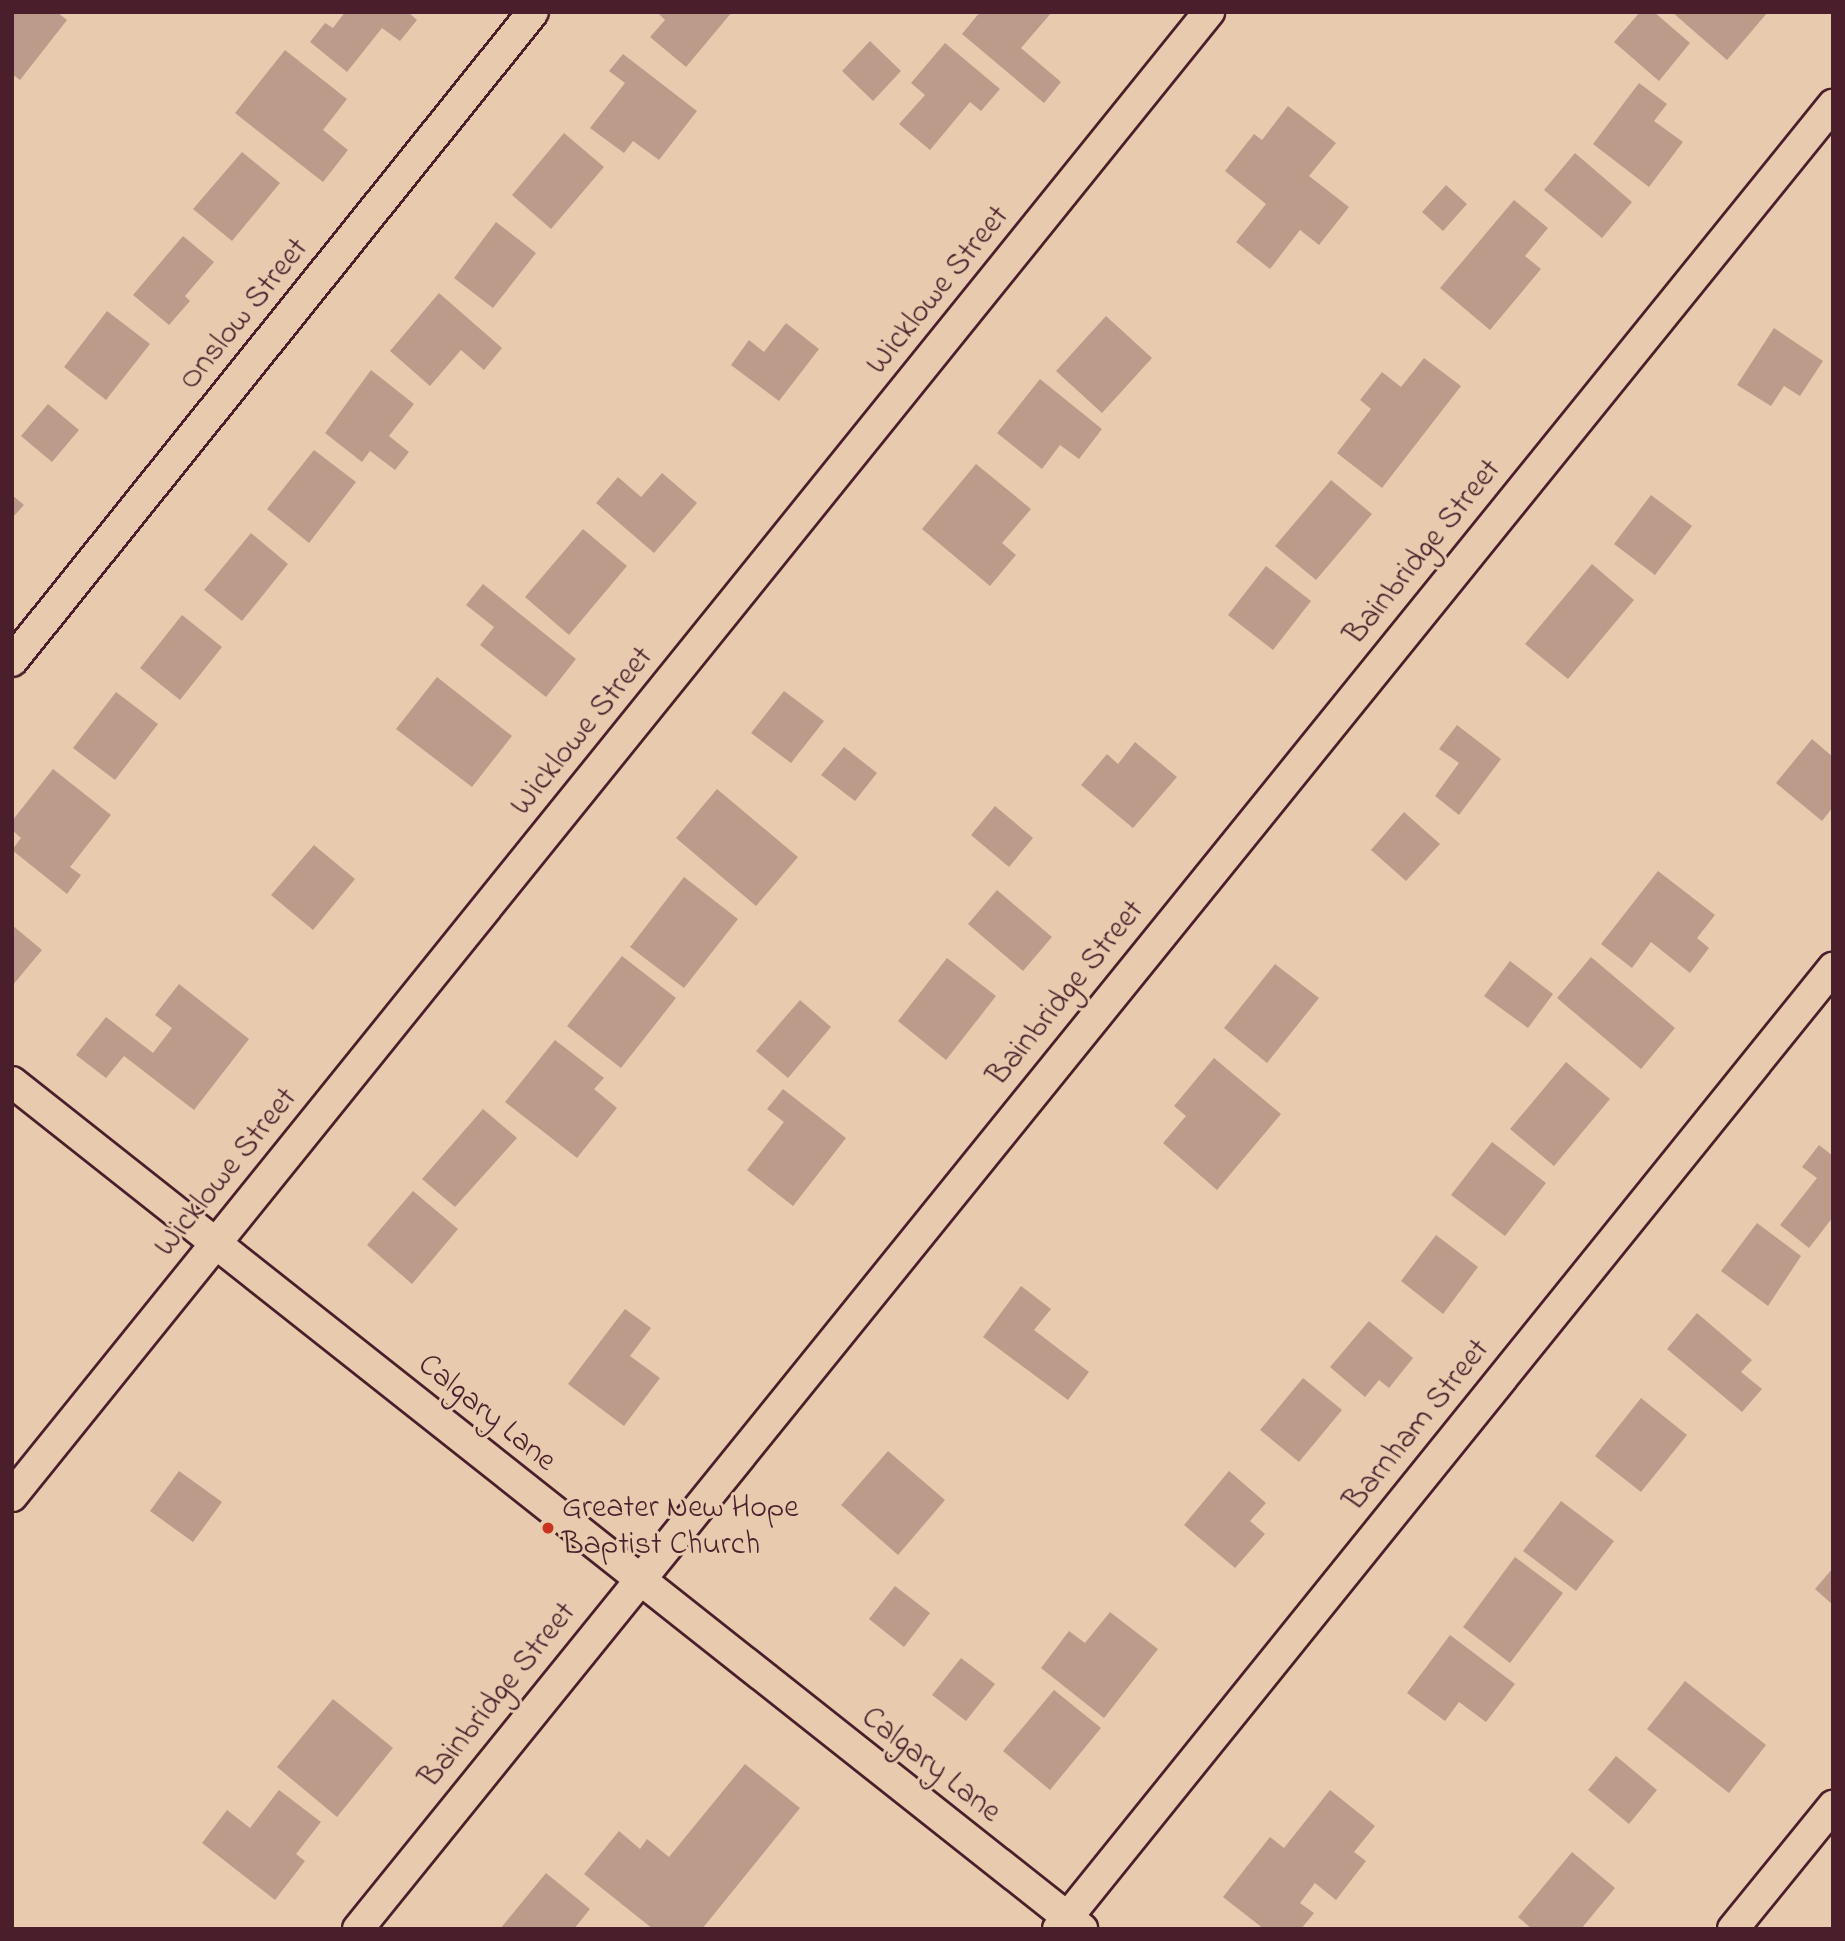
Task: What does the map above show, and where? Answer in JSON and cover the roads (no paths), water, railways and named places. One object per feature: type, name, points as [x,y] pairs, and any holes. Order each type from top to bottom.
[{"type":"street","name":"Onslow Street","points":[[12,662],[533,12]]},
{"type":"street","name":"Wicklowe Street","points":[[12,1496],[1209,12]]},
{"type":"street","name":"Bainbridge Street","points":[[358,1929],[636,1580],[1833,105]]},
{"type":"street","name":"Barnham Street","points":[[1069,1925],[1833,968]]},
{"type":"street","name":"Calgary Lane","points":[[12,1082],[216,1242],[1069,1925]]},
{"type":"street","points":[[1733,1929],[1833,1806]]},
{"type":"place","name":"Greater New Hope Baptist Church","points":[[548,1528]]}]
